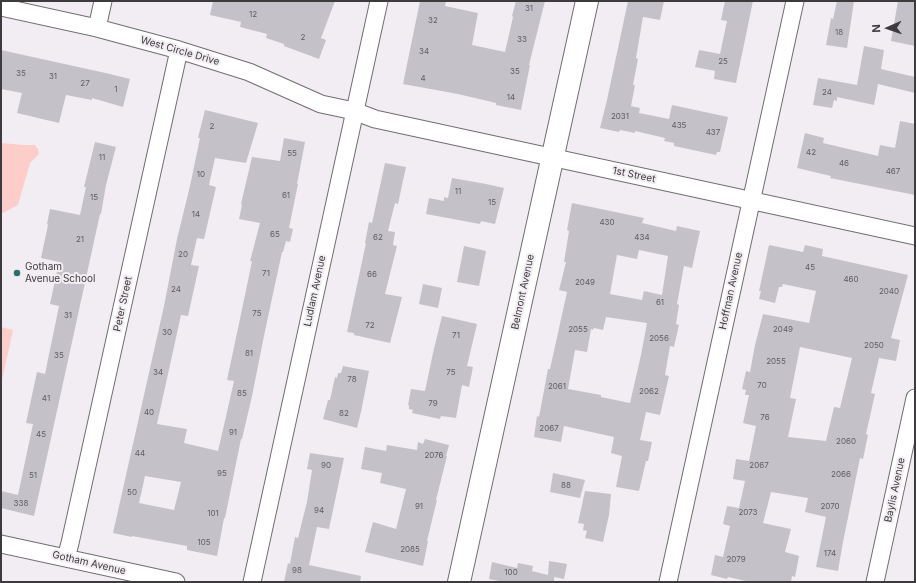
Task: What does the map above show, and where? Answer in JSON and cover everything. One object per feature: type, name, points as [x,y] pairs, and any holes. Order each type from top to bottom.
[{"type":"street","points":[[97,28],[103,1]]},
{"type":"street","name":"Ludlam Avenue","points":[[252,582],[379,1]]},
{"type":"street","name":"Belmont Avenue","points":[[459,582],[587,1]]},
{"type":"street","name":"Hoffman Avenue","points":[[668,582],[795,1]]},
{"type":"street","name":"West Circle Drive","points":[[1,6],[97,28],[179,50],[249,72],[321,104],[354,111]]},
{"type":"street","name":"Peter Street","points":[[66,558],[179,50]]},
{"type":"street","name":"1st Street","points":[[354,111],[376,119],[915,236]]},
{"type":"street","name":"Baylis Avenue","points":[[875,582],[915,398]]},
{"type":"street","name":"Gotham Avenue","points":[[1,544],[66,558],[147,579],[176,582]]},
{"type":"shaded area","points":[[1,143],[35,145],[39,154],[30,163],[18,205],[3,213],[1,213]]},
{"type":"shaded area","points":[[1,327],[13,330],[2,380],[1,380]]},
{"type":"building","points":[[213,1],[335,1],[321,38],[326,40],[319,59],[266,38],[267,34],[240,27],[241,22],[210,15]]},
{"type":"building","points":[[420,1],[446,1],[445,6],[478,13],[472,45],[505,52],[516,1],[545,1],[529,65],[521,110],[496,105],[496,103],[458,94],[403,84]]},
{"type":"building","points":[[628,1],[664,1],[660,20],[643,17],[636,58],[638,59],[631,106],[640,108],[639,113],[669,119],[672,105],[728,117],[720,152],[717,152],[716,155],[674,146],[674,143],[664,141],[665,138],[635,131],[635,133],[620,130],[619,132],[600,128]]},
{"type":"building","points":[[725,1],[753,1],[736,83],[714,79],[715,71],[695,67],[699,50],[720,54],[727,21],[721,20]]},
{"type":"building","points":[[837,1],[854,1],[847,48],[826,45],[831,18],[833,19]]},
{"type":"building","points":[[898,1],[915,1],[915,46],[891,41]]},
{"type":"building","points":[[864,46],[884,50],[881,69],[915,77],[915,93],[878,84],[874,105],[837,97],[837,101],[834,100],[832,108],[813,105],[818,78],[857,85]]},
{"type":"building","points":[[1,50],[130,79],[123,107],[92,98],[92,100],[66,95],[59,123],[17,113],[22,93],[1,89]]},
{"type":"building","points":[[205,110],[258,123],[246,163],[215,158],[209,185],[216,187],[204,239],[197,238],[191,265],[199,266],[188,316],[181,315],[157,424],[187,429],[184,443],[218,451],[234,381],[227,380],[252,261],[250,261],[260,223],[239,219],[252,157],[280,161],[284,138],[305,142],[289,228],[293,229],[290,242],[286,241],[282,252],[217,556],[187,550],[187,546],[113,533],[164,306],[177,239],[190,186],[200,138],[198,138]],"holes":[[[145,476],[181,482],[174,510],[139,503]]]},
{"type":"building","points":[[900,121],[915,124],[915,195],[830,178],[831,176],[797,168],[805,133],[824,138],[823,143],[878,156],[880,145],[895,148]]},
{"type":"building","points":[[95,142],[116,147],[106,185],[101,214],[34,516],[1,508],[1,491],[18,495],[33,424],[26,423],[37,372],[45,374],[59,306],[50,304],[59,262],[41,258],[50,209],[80,215],[86,187],[84,187]]},
{"type":"building","points":[[385,163],[406,167],[398,204],[395,203],[388,231],[395,232],[393,245],[397,246],[385,294],[402,297],[390,343],[347,332],[369,222],[372,223]]},
{"type":"building","points":[[452,178],[504,188],[495,224],[481,221],[480,224],[426,214],[429,198],[444,201],[444,197],[448,198]]},
{"type":"building","points":[[572,203],[644,218],[642,223],[676,231],[677,226],[700,231],[692,268],[684,266],[677,304],[679,305],[676,324],[679,325],[674,347],[670,346],[665,375],[669,376],[660,415],[646,412],[640,440],[652,442],[639,491],[616,487],[622,456],[611,453],[614,437],[564,426],[561,442],[534,437],[537,416],[539,417],[548,369],[550,369],[567,292],[559,290],[566,262],[564,262],[569,231],[567,230]],"holes":[[[639,250],[668,256],[662,295],[644,291],[642,300],[610,294],[617,255],[637,259]],[[606,317],[647,323],[630,403],[601,397],[601,395],[568,389],[575,350],[587,352],[591,329],[593,330],[594,328],[603,330]]]},
{"type":"building","points":[[769,245],[803,252],[805,245],[823,249],[822,256],[908,275],[891,338],[900,340],[896,361],[879,358],[871,393],[875,394],[866,434],[868,435],[863,459],[860,458],[838,571],[816,567],[826,517],[805,512],[808,498],[771,492],[763,523],[791,529],[785,552],[799,556],[795,577],[792,576],[791,582],[750,582],[711,575],[715,555],[723,557],[730,526],[723,524],[727,506],[739,508],[745,481],[733,479],[736,459],[749,461],[756,426],[743,423],[749,395],[745,395],[746,390],[742,389],[746,371],[750,372],[763,314],[809,323],[816,291],[783,284],[782,287],[779,287],[775,303],[759,299],[761,291],[759,291]],"holes":[[[800,347],[852,358],[840,408],[834,407],[826,441],[788,437],[796,399],[790,398]]]},
{"type":"building","points":[[464,246],[486,251],[479,286],[457,282]]},
{"type":"building","points":[[423,284],[442,288],[438,308],[419,304]]},
{"type":"building","points":[[442,316],[477,324],[467,366],[473,367],[469,387],[462,385],[456,418],[441,416],[440,419],[412,413],[413,410],[409,409],[408,405],[411,389],[425,391]]},
{"type":"building","points":[[343,366],[369,371],[357,428],[323,419],[328,400],[330,400],[335,377],[337,378],[338,373],[341,373]]},
{"type":"building","points":[[425,439],[449,445],[427,541],[423,566],[365,552],[373,522],[396,529],[406,489],[380,483],[382,473],[361,469],[365,447],[386,451],[387,445],[417,450],[418,442],[423,444]]},
{"type":"building","points":[[310,453],[344,458],[329,529],[317,527],[309,565],[361,576],[360,582],[284,582],[288,563],[290,564],[295,537],[298,538],[307,502],[312,470],[307,469]]},
{"type":"building","points":[[553,473],[585,480],[580,498],[550,492]]},
{"type":"building","points":[[585,491],[611,494],[609,515],[603,542],[585,538],[587,531],[583,530],[584,524],[578,523]]},
{"type":"building","points":[[549,561],[567,564],[564,579],[554,577],[554,582],[504,582],[489,579],[492,562],[517,568],[518,563],[533,566],[532,571],[548,575]]},
{"type":"place","name":"Gotham Avenue School","points":[[17,273]]}]
